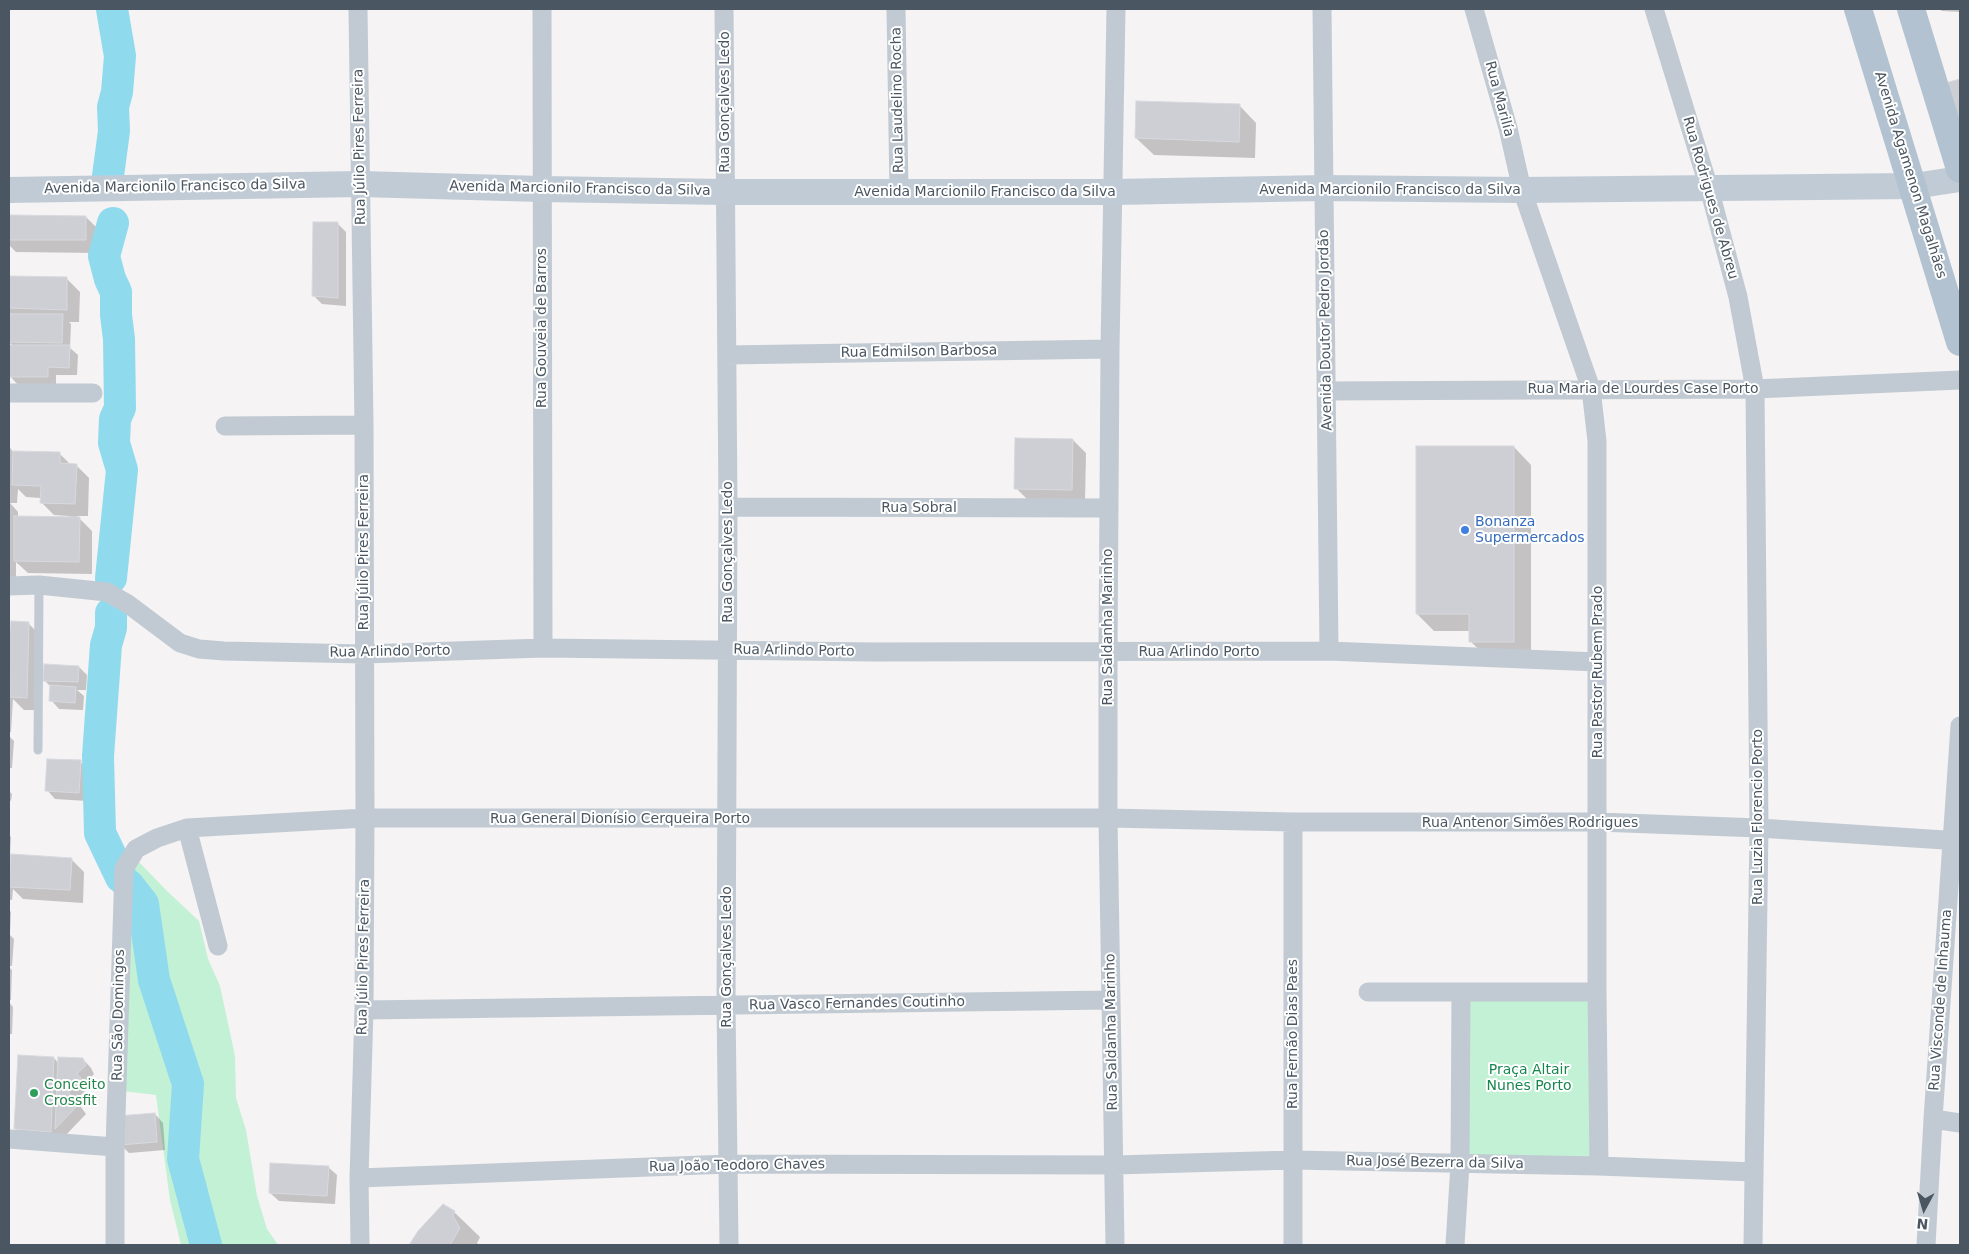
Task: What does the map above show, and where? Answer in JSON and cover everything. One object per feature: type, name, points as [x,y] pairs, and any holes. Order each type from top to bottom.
[{"type":"main road","name":"Avenida Agamenon Magalhães","points":[[1858,9],[1914,186],[1960,342]]},
{"type":"main road","points":[[1911,9],[1960,170]]},
{"type":"street","name":"Rua Júlio Pires Ferreira","points":[[358,9],[364,425],[365,818],[364,1010],[359,1178],[360,1245]]},
{"type":"street","name":"Rua Gouveia de Barros","points":[[542,9],[543,648]]},
{"type":"street","name":"Rua Gonçalves Ledo","points":[[724,9],[728,507],[726,1005],[729,1245]]},
{"type":"street","name":"Rua Laudelino Rocha","points":[[896,9],[899,192]]},
{"type":"street","name":"Rua Saldanha Marinho","points":[[1115,1245],[1115,1165],[1110,1000],[1108,653],[1110,349],[1116,9]]},
{"type":"street","name":"Avenida Doutor Pedro Jordão","points":[[1322,9],[1329,651]]},
{"type":"street","name":"Rua Marilía","points":[[1474,9],[1508,128],[1522,190]]},
{"type":"street","name":"Rua Rodrigues de Abreu","points":[[1654,9],[1710,188],[1738,297],[1755,389]]},
{"type":"street","name":"Avenida Marcionilo Francisco da Silva","points":[[9,190],[360,184],[726,192],[1114,192],[1324,188],[1522,190],[1914,186],[1960,179]]},
{"type":"street","name":"Rua Pastor Rubem Prado","points":[[1522,190],[1591,389],[1596,442],[1599,1166]]},
{"type":"street","name":"Rua Edmilson Barbosa","points":[[727,355],[1110,349]]},
{"type":"street","name":"Rua Maria de Lourdes Case Porto","points":[[1326,391],[1755,389],[1960,380]]},
{"type":"street","name":"Rua Luzia Florencio Porto","points":[[1753,1245],[1759,828],[1755,389]]},
{"type":"street","points":[[9,393],[93,393]]},
{"type":"street","points":[[225,426],[364,425]]},
{"type":"street","name":"Rua Sobral","points":[[728,507],[1109,508]]},
{"type":"street","name":"Rua Arlindo Porto","points":[[9,586],[39,585],[106,592],[128,604],[180,643],[199,648],[224,651],[364,654],[543,648],[1108,653],[1329,651],[1597,662]]},
{"type":"street","name":"Rua Visconde de Inhauma","points":[[1926,1245],[1933,1119],[1951,982],[1960,726]]},
{"type":"street","name":"Rua General Dionísio Cerqueira Porto","points":[[136,849],[157,838],[187,828],[365,818],[728,820],[1108,818]]},
{"type":"street","name":"Rua Antenor Simões Rodrigues","points":[[1108,818],[1293,822],[1598,822],[1759,828],[1956,841]]},
{"type":"street","name":"Rua Fernão Dias Paes","points":[[1293,822],[1293,1245]]},
{"type":"street","points":[[187,828],[218,946]]},
{"type":"street","name":"Rua São Domingos","points":[[115,1245],[115,1147],[124,869],[136,849]]},
{"type":"street","points":[[1368,992],[1597,992]]},
{"type":"street","points":[[1455,1245],[1460,1164],[1462,992]]},
{"type":"street","name":"Rua Vasco Fernandes Coutinho","points":[[364,1010],[1110,1000]]},
{"type":"street","points":[[1933,1119],[1960,1123]]},
{"type":"street","points":[[9,1139],[115,1147]]},
{"type":"street","name":"Rua José Bezerra da Silva","points":[[1115,1165],[1293,1160],[1599,1166],[1754,1172]]},
{"type":"street","name":"Rua João Teodoro Chaves","points":[[359,1178],[729,1164],[1115,1165]]},
{"type":"lane","points":[[38,750],[39,585]]},
{"type":"green space","points":[[139,862],[199,921],[208,959],[220,986],[235,1056],[236,1098],[246,1130],[257,1196],[267,1229],[278,1245],[181,1245],[170,1200],[156,1095],[114,1090],[117,898]]},
{"type":"green space","name":"Praça Altair Nunes Porto","points":[[1461,992],[1597,992],[1599,1166],[1460,1164]]},
{"type":"building","points":[[1960,79],[1960,124],[1938,85]]},
{"type":"building","points":[[1136,101],[1240,104],[1239,142],[1135,138]]},
{"type":"building","points":[[9,215],[86,216],[86,240],[9,240]]},
{"type":"building","points":[[313,222],[338,222],[338,298],[312,296]]},
{"type":"building","points":[[9,276],[67,277],[67,310],[9,308]]},
{"type":"building","points":[[9,314],[63,314],[62,343],[9,342]]},
{"type":"building","points":[[9,345],[70,345],[69,368],[48,367],[48,377],[9,377]]},
{"type":"building","points":[[1015,438],[1073,439],[1072,490],[1014,489]]},
{"type":"building","name":"Bonanza Supermercados","points":[[1416,446],[1514,446],[1514,642],[1469,642],[1469,614],[1416,614]]},
{"type":"building","points":[[13,451],[60,452],[60,463],[77,464],[75,504],[40,503],[41,486],[12,485]]},
{"type":"building","points":[[14,516],[80,517],[79,562],[14,561]]},
{"type":"building","points":[[11,621],[29,622],[27,698],[10,697],[9,630]]},
{"type":"building","points":[[44,664],[79,666],[78,682],[43,681]]},
{"type":"building","points":[[50,685],[76,687],[75,703],[49,701]]},
{"type":"building","points":[[47,759],[81,760],[79,793],[45,791]]},
{"type":"building","points":[[11,854],[72,858],[70,890],[9,887]]},
{"type":"building","name":"Conceito Crossfit","points":[[18,1055],[54,1057],[51,1132],[14,1129]]},
{"type":"building","points":[[58,1057],[83,1058],[86,1065],[77,1074],[81,1078],[68,1091],[78,1105],[55,1129]]},
{"type":"building","points":[[155,1113],[157,1142],[119,1145],[117,1116]]},
{"type":"building","points":[[270,1163],[329,1166],[327,1196],[269,1193]]},
{"type":"building","points":[[443,1204],[455,1211],[453,1216],[460,1228],[450,1245],[409,1245],[418,1231]]},
{"type":"waterway","points":[[108,176],[114,131],[113,107],[117,92],[120,56],[112,9]]},
{"type":"waterway","points":[[111,578],[122,470],[114,443],[115,419],[120,408],[116,292],[110,279],[104,256],[113,223]]},
{"type":"waterway","points":[[111,613],[111,628],[106,645],[98,756],[100,833],[121,877]]},
{"type":"waterway","points":[[128,885],[143,904],[154,980],[188,1084],[183,1159],[206,1245]]},
{"type":"place","name":"Bonanza Supermercados","points":[[1465,530]]},
{"type":"place","name":"Conceito Crossfit","points":[[34,1093]]}]
